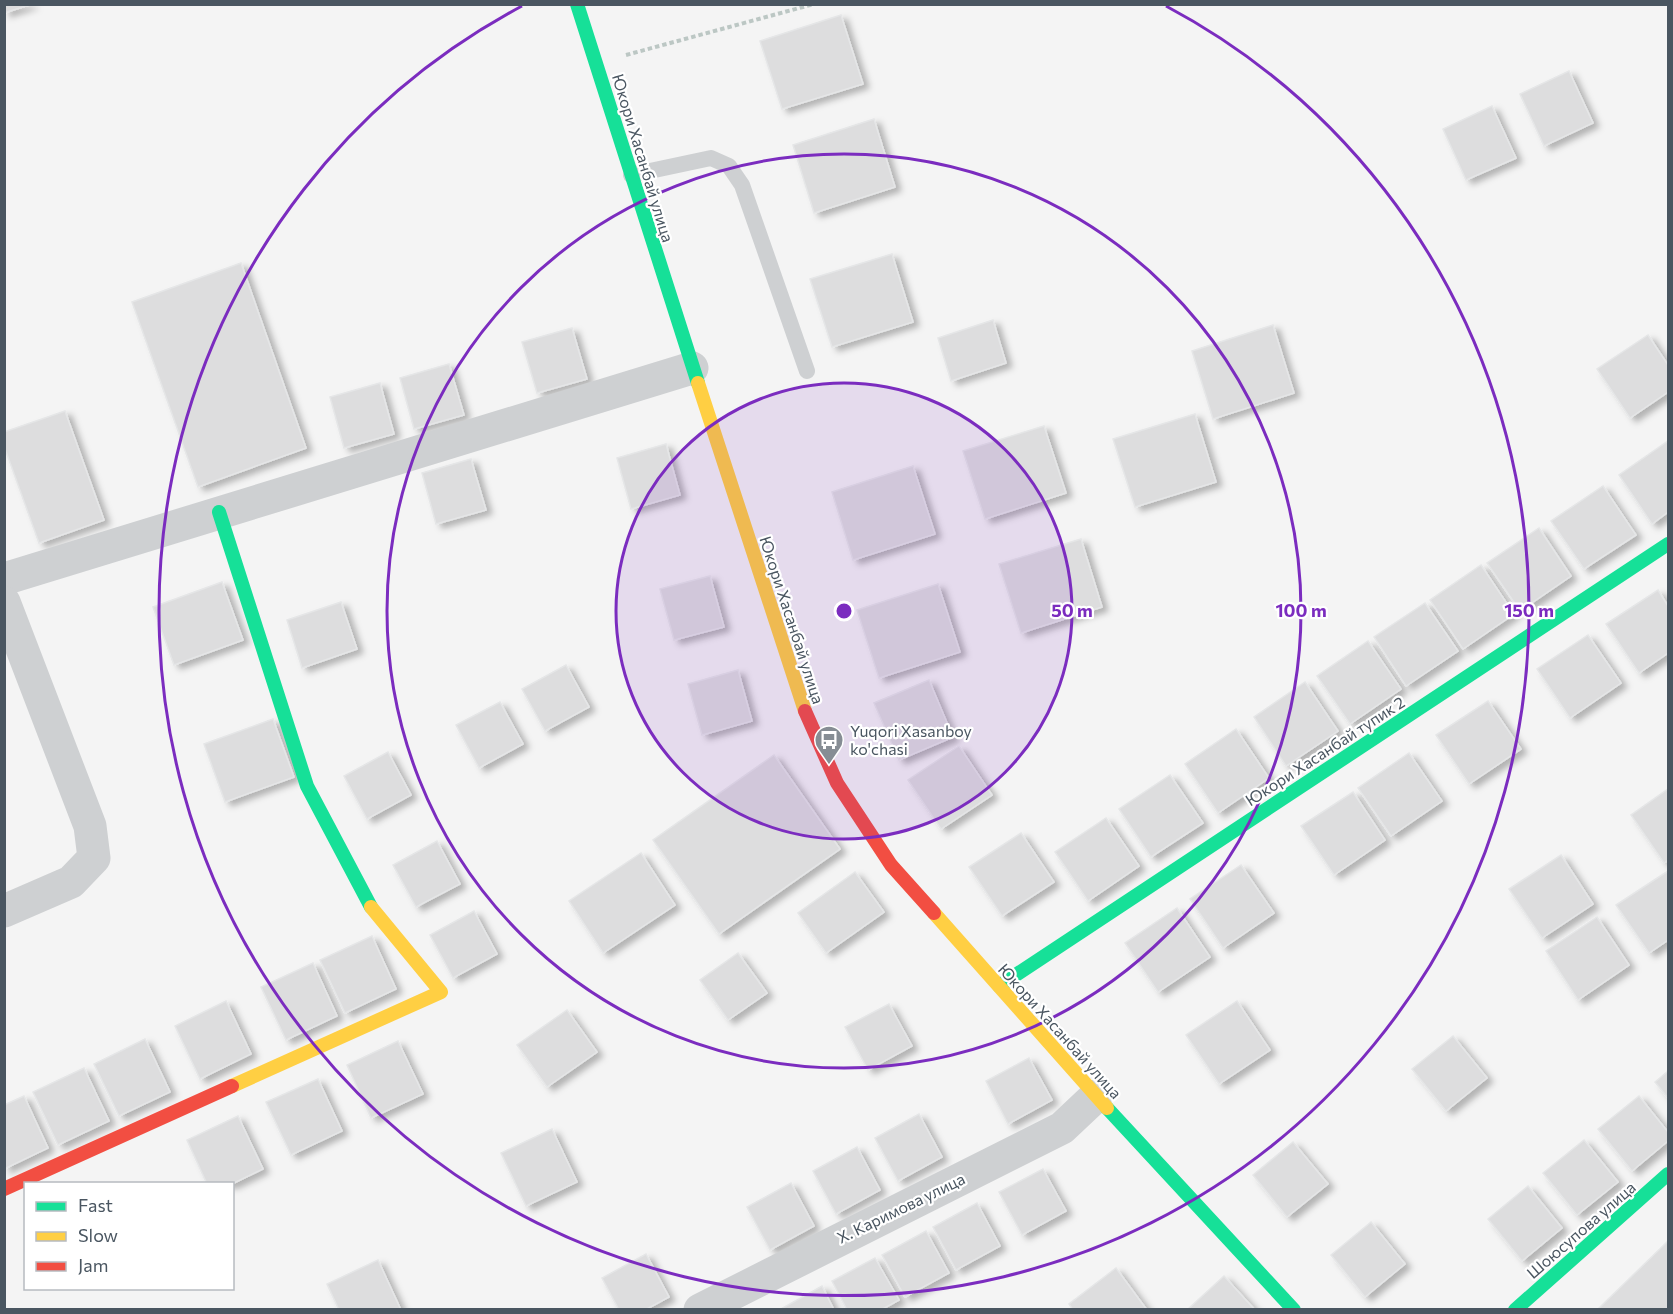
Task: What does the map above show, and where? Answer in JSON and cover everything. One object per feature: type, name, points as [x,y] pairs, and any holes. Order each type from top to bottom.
[{"type":"street","name":"Юкори Хасанбай улица","points":[[577,4],[798,695],[833,775],[891,865],[1096,1096],[1294,1310]]},
{"type":"street","points":[[4,579],[692,368]]},
{"type":"street","points":[[4,1189],[441,992],[369,906],[307,786],[219,512]]},
{"type":"street","name":"Юкори Хасанбай тупик 2","points":[[999,986],[1668,544]]},
{"type":"street","points":[[4,602],[90,826],[94,858],[71,882],[4,911]]},
{"type":"street","name":"Х. Каримова улица","points":[[700,1310],[1062,1128],[1096,1096]]},
{"type":"street","name":"Шоюсупова улица","points":[[1515,1310],[1668,1174]]},
{"type":"lane","points":[[631,175],[711,158],[729,166],[742,185],[807,371]]},
{"type":"path","points":[[596,63],[814,4]]},
{"type":"building","points":[[4,4],[32,4],[4,13]]},
{"type":"building","points":[[841,15],[863,84],[782,109],[760,41]]},
{"type":"building","points":[[1569,71],[1593,123],[1544,146],[1520,94]]},
{"type":"building","points":[[1492,106],[1516,158],[1466,180],[1443,129]]},
{"type":"building","points":[[874,119],[895,187],[814,213],[793,145]]},
{"type":"building","points":[[892,254],[913,322],[832,347],[810,279]]},
{"type":"building","points":[[241,263],[306,448],[198,487],[132,302]]},
{"type":"building","points":[[993,320],[1006,363],[951,381],[938,338]]},
{"type":"building","points":[[1273,325],[1294,393],[1213,419],[1192,351]]},
{"type":"building","points":[[572,328],[587,379],[537,393],[522,342]]},
{"type":"building","points":[[1648,335],[1668,365],[1668,392],[1630,418],[1597,369]]},
{"type":"building","points":[[449,364],[464,415],[414,429],[400,378]]},
{"type":"building","points":[[380,383],[394,434],[344,448],[330,397]]},
{"type":"building","points":[[65,411],[104,520],[39,543],[4,446],[4,432]]},
{"type":"building","points":[[1195,414],[1216,482],[1135,507],[1113,439]]},
{"type":"building","points":[[1044,426],[1066,493],[985,519],[963,451]]},
{"type":"building","points":[[1668,441],[1668,512],[1652,524],[1619,475]]},
{"type":"building","points":[[666,444],[680,495],[631,509],[617,458]]},
{"type":"building","points":[[471,459],[486,510],[436,524],[422,473]]},
{"type":"building","points":[[913,466],[935,534],[853,560],[832,492]]},
{"type":"building","points":[[1603,486],[1636,535],[1584,569],[1551,521]]},
{"type":"building","points":[[1539,528],[1571,576],[1520,611],[1487,563]]},
{"type":"building","points":[[1081,539],[1102,607],[1021,633],[999,564]]},
{"type":"building","points":[[1481,565],[1514,614],[1463,649],[1430,600]]},
{"type":"building","points":[[710,576],[724,627],[674,640],[660,589]]},
{"type":"building","points":[[222,582],[243,640],[174,665],[153,607]]},
{"type":"building","points":[[938,584],[960,652],[879,678],[857,610]]},
{"type":"building","points":[[1658,590],[1668,606],[1668,653],[1639,673],[1606,624]]},
{"type":"building","points":[[341,602],[357,649],[302,668],[287,620]]},
{"type":"building","points":[[1425,603],[1458,651],[1406,686],[1374,637]]},
{"type":"building","points":[[1588,635],[1621,683],[1570,718],[1537,669]]},
{"type":"building","points":[[1368,641],[1401,689],[1350,724],[1317,676]]},
{"type":"building","points":[[566,665],[589,707],[545,731],[522,689]]},
{"type":"building","points":[[738,670],[752,721],[702,735],[688,684]]},
{"type":"building","points":[[929,680],[953,737],[899,760],[874,703]]},
{"type":"building","points":[[1305,682],[1338,731],[1286,766],[1254,717]]},
{"type":"building","points":[[1488,701],[1521,749],[1469,784],[1436,735]]},
{"type":"building","points":[[500,702],[523,744],[479,768],[456,725]]},
{"type":"building","points":[[273,719],[294,777],[225,802],[204,744]]},
{"type":"building","points":[[1236,729],[1269,778],[1218,813],[1185,764]]},
{"type":"building","points":[[959,746],[992,795],[941,829],[908,780]]},
{"type":"building","points":[[388,752],[411,795],[367,819],[344,776]]},
{"type":"building","points":[[1409,753],[1442,801],[1391,836],[1358,788]]},
{"type":"building","points":[[774,755],[840,849],[719,934],[653,840]]},
{"type":"building","points":[[1170,775],[1203,823],[1151,857],[1119,809]]},
{"type":"building","points":[[1668,789],[1668,860],[1664,863],[1631,815]]},
{"type":"building","points":[[1353,792],[1385,840],[1334,875],[1301,826]]},
{"type":"building","points":[[1106,818],[1139,866],[1088,901],[1055,852]]},
{"type":"building","points":[[1021,833],[1054,882],[1002,916],[969,867]]},
{"type":"building","points":[[437,841],[460,884],[416,907],[393,865]]},
{"type":"building","points":[[641,853],[675,905],[603,953],[569,901]]},
{"type":"building","points":[[1561,855],[1593,904],[1542,938],[1509,889]]},
{"type":"building","points":[[1241,865],[1274,913],[1223,948],[1190,899]]},
{"type":"building","points":[[1668,871],[1668,940],[1649,953],[1616,905]]},
{"type":"building","points":[[855,872],[884,912],[826,953],[798,913]]},
{"type":"building","points":[[1177,908],[1210,957],[1158,992],[1125,943]]},
{"type":"building","points":[[474,911],[497,954],[453,978],[430,935]]},
{"type":"building","points":[[1597,917],[1629,965],[1578,1000],[1546,951]]},
{"type":"building","points":[[372,936],[396,989],[345,1013],[320,960]]},
{"type":"building","points":[[738,953],[767,993],[728,1020],[700,980]]},
{"type":"building","points":[[313,963],[337,1016],[286,1040],[261,987]]},
{"type":"building","points":[[226,1001],[251,1054],[200,1079],[175,1026]]},
{"type":"building","points":[[1237,1001],[1270,1050],[1219,1084],[1186,1035]]},
{"type":"building","points":[[889,1004],[912,1046],[868,1070],[845,1027]]},
{"type":"building","points":[[567,1010],[597,1052],[547,1087],[517,1045]]},
{"type":"building","points":[[1453,1036],[1487,1078],[1446,1111],[1412,1069]]},
{"type":"building","points":[[145,1039],[170,1092],[119,1116],[94,1064]]},
{"type":"building","points":[[398,1041],[423,1094],[371,1118],[347,1065]]},
{"type":"building","points":[[1029,1058],[1052,1100],[1008,1124],[986,1081]]},
{"type":"building","points":[[84,1068],[109,1121],[58,1145],[33,1092]]},
{"type":"building","points":[[1668,1071],[1668,1098],[1655,1082]]},
{"type":"building","points":[[318,1079],[342,1131],[291,1155],[266,1102]]},
{"type":"building","points":[[24,1096],[48,1148],[4,1169],[4,1105]]},
{"type":"building","points":[[1639,1096],[1668,1132],[1668,1141],[1632,1171],[1598,1129]]},
{"type":"building","points":[[919,1114],[942,1157],[898,1181],[875,1138]]},
{"type":"building","points":[[238,1116],[263,1169],[234,1183],[206,1182],[187,1140]]},
{"type":"building","points":[[552,1129],[577,1182],[526,1206],[501,1153]]},
{"type":"building","points":[[1584,1140],[1618,1182],[1577,1215],[1543,1173]]},
{"type":"building","points":[[1293,1142],[1328,1184],[1287,1217],[1253,1175]]},
{"type":"building","points":[[857,1147],[880,1190],[836,1214],[813,1171]]},
{"type":"building","points":[[1043,1169],[1066,1211],[1022,1235],[999,1192]]},
{"type":"building","points":[[791,1183],[814,1226],[770,1250],[747,1207]]},
{"type":"building","points":[[1528,1186],[1562,1228],[1522,1261],[1488,1219]]},
{"type":"building","points":[[977,1203],[1000,1246],[956,1270],[933,1227]]},
{"type":"building","points":[[1371,1222],[1405,1264],[1365,1297],[1331,1255]]},
{"type":"building","points":[[926,1231],[949,1273],[905,1297],[882,1255]]},
{"type":"building","points":[[1668,1241],[1668,1310],[1597,1310]]},
{"type":"building","points":[[646,1254],[669,1297],[645,1310],[619,1310],[602,1278]]},
{"type":"building","points":[[875,1258],[899,1300],[881,1310],[847,1310],[832,1281]]},
{"type":"building","points":[[378,1260],[401,1310],[339,1310],[327,1284]]},
{"type":"building","points":[[1116,1268],[1147,1310],[1073,1310],[1069,1304]]},
{"type":"building","points":[[1224,1276],[1255,1310],[1187,1310]]},
{"type":"building","points":[[822,1286],[834,1310],[779,1310]]},
{"type":"traffic: fast","points":[[577,4],[698,383]]},
{"type":"traffic: fast","points":[[219,512],[307,786],[371,907]]},
{"type":"traffic: fast","points":[[999,986],[1668,544]]},
{"type":"traffic: fast","points":[[1107,1108],[1294,1310]]},
{"type":"traffic: fast","points":[[1515,1310],[1668,1174]]},
{"type":"traffic: slow","points":[[698,383],[805,711]]},
{"type":"traffic: slow","points":[[232,1086],[441,992],[371,907]]},
{"type":"traffic: slow","points":[[934,913],[1107,1108]]},
{"type":"traffic: jam","points":[[805,711],[837,783],[891,865],[934,913]]},
{"type":"traffic: jam","points":[[4,1189],[232,1086]]},
{"type":"place","name":"Yuqori Xasanboy ko'chasi","points":[[829,766]]}]
